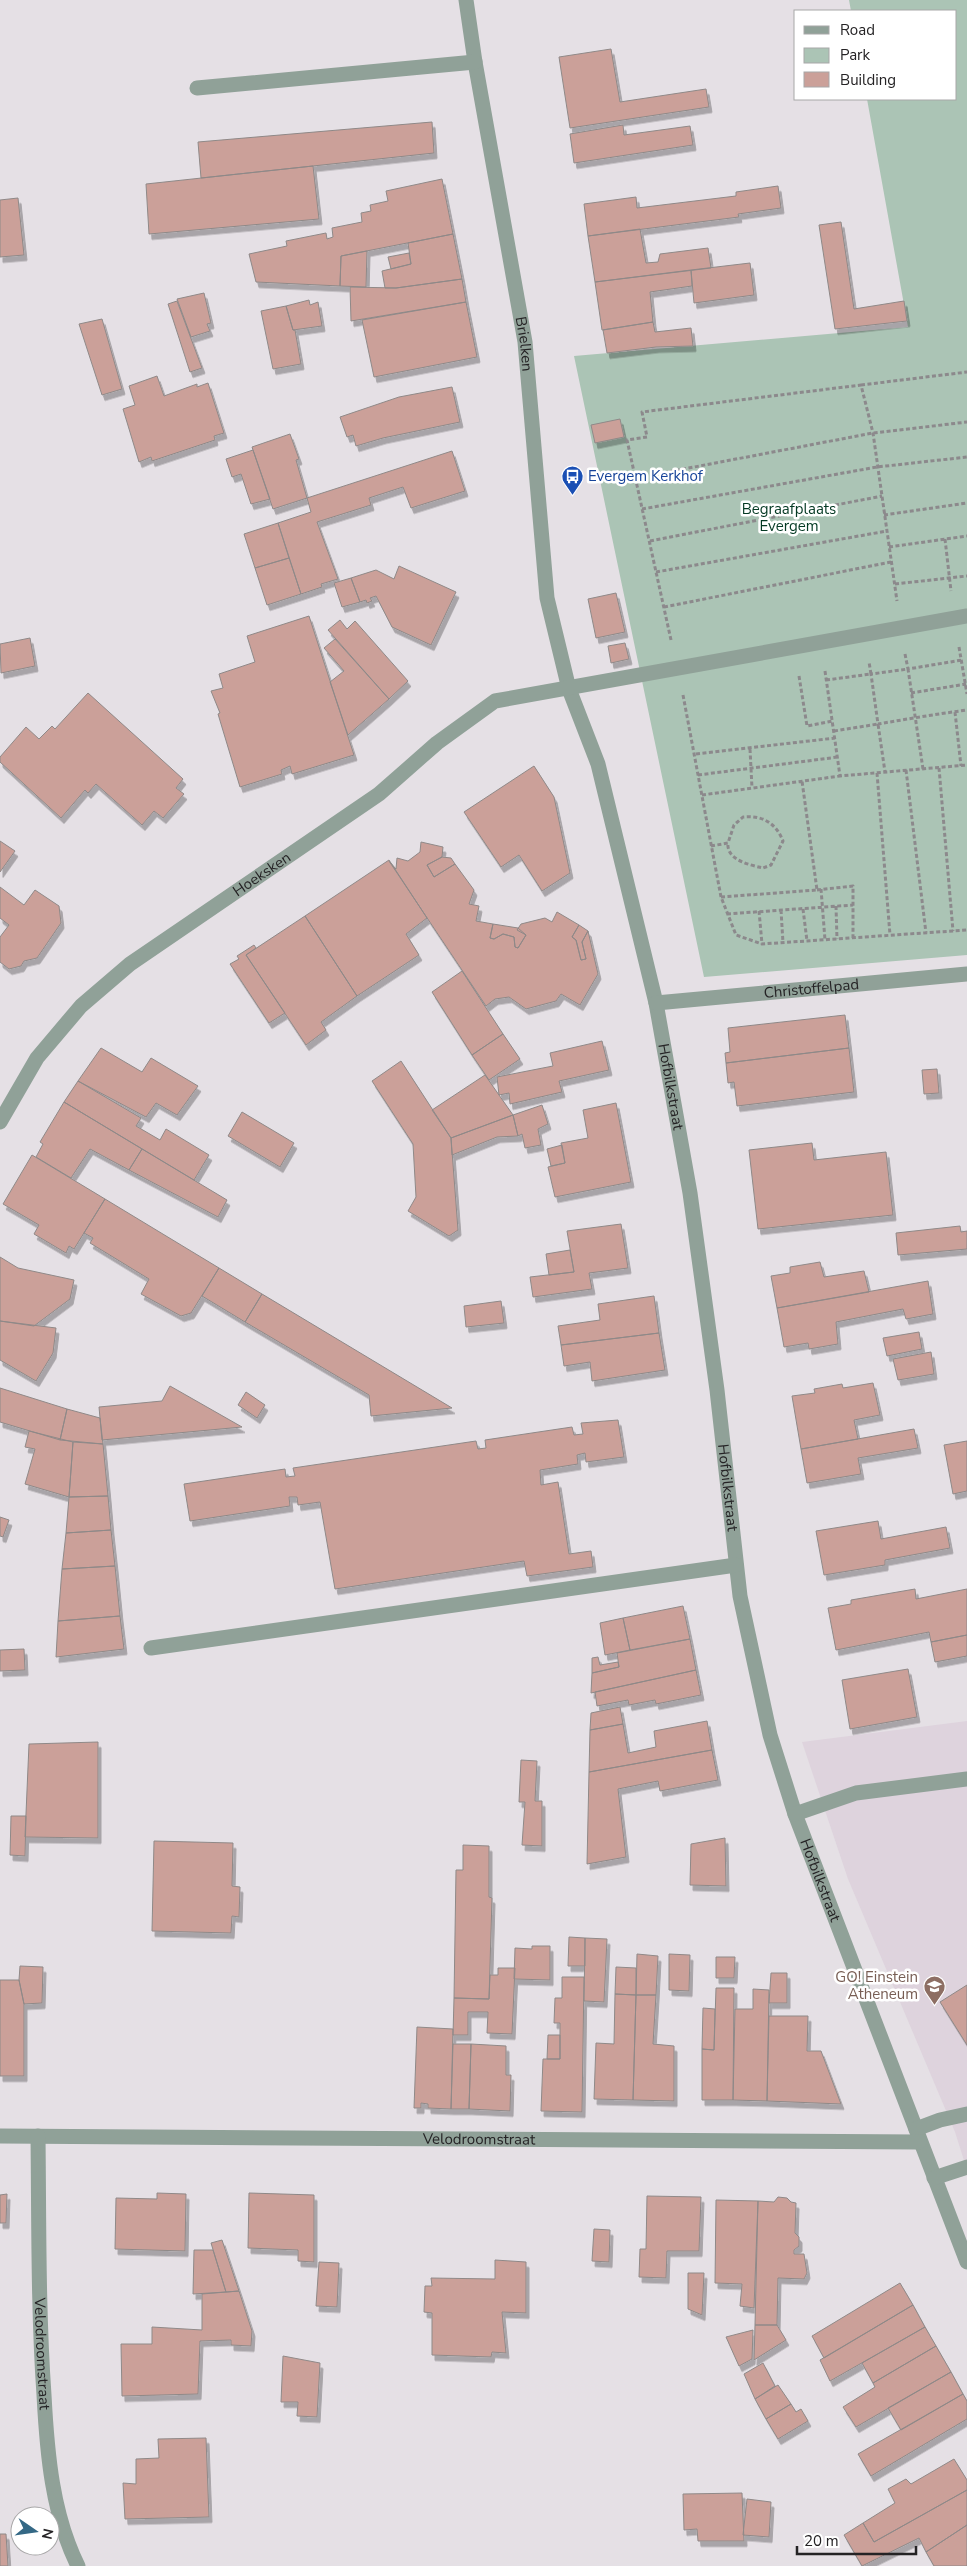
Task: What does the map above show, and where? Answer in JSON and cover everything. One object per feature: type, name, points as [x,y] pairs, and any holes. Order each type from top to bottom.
[{"type":"street","name":"Brielken","points":[[466,0],[475,62],[525,342],[547,598],[569,689]]},
{"type":"street","points":[[197,88],[475,62]]},
{"type":"street","name":"Hoeksken","points":[[0,1122],[37,1058],[81,1006],[130,964],[379,794],[437,743],[495,701],[678,670],[960,618]]},
{"type":"street","name":"Hofbilkstraat","points":[[569,689],[598,764],[656,1003],[690,1193],[717,1390],[740,1596],[770,1735],[795,1814],[967,2262]]},
{"type":"street","name":"Christoffelpad","points":[[656,1003],[967,974]]},
{"type":"street","points":[[151,1648],[736,1565]]},
{"type":"street","points":[[795,1814],[856,1793],[967,1779]]},
{"type":"street","points":[[918,2135],[940,2120],[967,2114]]},
{"type":"street","name":"Velodroomstraat","points":[[0,2136],[918,2135]]},
{"type":"street","name":"Velodroomstraat","points":[[38,2136],[41,2354],[48,2453],[59,2513],[78,2566]]},
{"type":"street","points":[[934,2178],[967,2167]]},
{"type":"path","points":[[967,372],[642,412],[647,437],[627,440],[696,754],[698,775],[721,897],[736,935],[762,944],[967,930]]},
{"type":"path","points":[[862,385],[873,433],[901,628]]},
{"type":"path","points":[[631,479],[873,433],[967,422]]},
{"type":"path","points":[[642,509],[877,467],[967,457]]},
{"type":"path","points":[[650,541],[882,496]]},
{"type":"path","points":[[884,515],[967,503]]},
{"type":"path","points":[[656,572],[887,532]]},
{"type":"path","points":[[890,547],[967,536]]},
{"type":"path","points":[[945,539],[949,578],[960,618]]},
{"type":"path","points":[[664,607],[891,562]]},
{"type":"path","points":[[895,584],[967,576]]},
{"type":"path","points":[[821,643],[840,776]]},
{"type":"path","points":[[794,648],[807,726],[832,721]]},
{"type":"path","points":[[885,772],[871,674],[962,660],[967,694]]},
{"type":"path","points":[[908,669],[923,769]]},
{"type":"path","points":[[911,693],[966,684]]},
{"type":"path","points":[[834,731],[967,710]]},
{"type":"path","points":[[955,712],[961,766]]},
{"type":"path","points":[[696,754],[835,738]]},
{"type":"path","points":[[750,749],[752,788]]},
{"type":"path","points":[[698,775],[838,757]]},
{"type":"path","points":[[702,795],[840,776],[967,765]]},
{"type":"path","points":[[939,768],[953,931]]},
{"type":"path","points":[[906,770],[926,932]]},
{"type":"path","points":[[877,773],[890,935]]},
{"type":"path","points":[[802,781],[816,890]]},
{"type":"path","points":[[756,816],[778,829],[783,841],[771,865],[763,868],[734,857],[728,848],[728,843],[734,825],[743,817],[756,816]]},
{"type":"path","points":[[711,846],[728,843]]},
{"type":"path","points":[[721,897],[852,886],[853,938]]},
{"type":"path","points":[[821,889],[824,940]]},
{"type":"path","points":[[727,914],[853,905]]},
{"type":"path","points":[[836,906],[837,939]]},
{"type":"path","points":[[803,909],[807,941]]},
{"type":"path","points":[[781,910],[783,942]]},
{"type":"path","points":[[759,912],[762,944]]},
{"type":"shaded area","name":"GO! Einstein Atheneum","points":[[967,1721],[967,2170],[955,2132],[848,1879],[802,1742]]},
{"type":"green space","name":"Begraafplaats Evergem","points":[[849,0],[967,0],[967,955],[704,977],[574,356],[908,327],[867,100],[957,100],[957,10],[851,10]]},
{"type":"building","points":[[611,49],[620,102],[706,89],[709,107],[570,128],[559,57]]},
{"type":"building","points":[[432,122],[434,153],[201,178],[198,142]]},
{"type":"building","points":[[623,125],[624,135],[690,126],[693,145],[574,163],[570,134]]},
{"type":"building","points":[[313,166],[319,219],[149,234],[146,184]]},
{"type":"building","points":[[442,179],[453,234],[341,256],[340,286],[256,282],[249,254],[287,246],[286,241],[326,233],[327,239],[333,237],[332,228],[362,222],[361,213],[371,211],[370,205],[388,201],[386,191]]},
{"type":"building","points":[[778,186],[781,208],[738,214],[739,217],[588,236],[584,204],[636,197],[637,208],[736,196],[736,192]]},
{"type":"building","points":[[18,198],[24,255],[0,257],[0,200]]},
{"type":"building","points":[[841,222],[854,309],[904,301],[907,321],[835,329],[819,225]]},
{"type":"building","points":[[640,229],[646,263],[658,262],[660,254],[708,248],[711,268],[595,282],[588,236]]},
{"type":"building","points":[[453,234],[462,279],[385,288],[382,271],[411,264],[408,243]]},
{"type":"building","points":[[367,251],[366,287],[340,286],[341,256]]},
{"type":"building","points":[[409,253],[411,264],[391,269],[388,257]]},
{"type":"building","points":[[750,263],[754,295],[694,303],[691,270]]},
{"type":"building","points":[[691,270],[692,286],[650,292],[653,322],[602,330],[595,282]]},
{"type":"building","points":[[462,279],[466,302],[351,321],[350,287],[396,288]]},
{"type":"building","points":[[204,293],[211,323],[207,324],[210,331],[191,337],[177,299]]},
{"type":"building","points":[[309,300],[310,305],[318,302],[322,326],[293,330],[286,306]]},
{"type":"building","points":[[177,301],[202,368],[190,372],[168,304]]},
{"type":"building","points":[[466,302],[477,357],[374,377],[362,320]]},
{"type":"building","points":[[286,306],[293,330],[295,330],[301,364],[273,369],[261,311]]},
{"type":"building","points":[[102,319],[122,389],[102,395],[79,324]]},
{"type":"building","points":[[653,322],[655,332],[691,328],[693,346],[656,347],[607,353],[603,330]]},
{"type":"building","points":[[157,376],[164,396],[197,384],[197,387],[208,383],[224,433],[214,436],[215,440],[152,461],[151,457],[139,462],[123,409],[135,405],[129,386]]},
{"type":"building","points":[[452,387],[460,422],[383,438],[356,446],[353,435],[347,437],[340,417],[399,397]]},
{"type":"building","points":[[620,419],[624,437],[595,443],[591,425]]},
{"type":"building","points":[[290,434],[299,459],[296,460],[307,498],[273,509],[252,447]]},
{"type":"building","points":[[253,450],[270,499],[251,504],[241,474],[232,477],[226,459]]},
{"type":"building","points":[[452,451],[465,491],[411,508],[403,487],[369,498],[371,505],[317,522],[338,579],[321,584],[322,587],[301,594],[278,523],[311,512],[307,498]]},
{"type":"building","points":[[278,523],[289,558],[255,568],[244,534]]},
{"type":"building","points":[[289,558],[301,594],[267,605],[255,568]]},
{"type":"building","points":[[399,566],[456,592],[431,645],[392,627],[376,596],[370,598],[372,601],[367,603],[366,600],[360,602],[351,578],[376,570],[394,579]]},
{"type":"building","points":[[351,578],[360,602],[342,607],[334,583]]},
{"type":"building","points":[[616,593],[625,632],[596,638],[588,599]]},
{"type":"building","points":[[309,616],[354,755],[292,774],[290,766],[281,770],[282,774],[240,787],[218,714],[220,713],[211,691],[223,688],[219,674],[255,662],[247,636]]},
{"type":"building","points":[[340,620],[347,629],[355,621],[408,681],[389,699],[328,630]]},
{"type":"building","points":[[30,638],[35,666],[1,673],[0,644]]},
{"type":"building","points":[[335,639],[389,699],[348,735],[330,682],[344,671],[324,648]]},
{"type":"building","points":[[625,643],[629,659],[611,663],[608,646]]},
{"type":"building","points":[[88,693],[183,779],[176,788],[184,794],[163,818],[154,811],[142,825],[96,784],[88,793],[85,790],[61,818],[0,762],[0,757],[26,727],[39,739],[52,726],[55,729]]},
{"type":"building","points":[[534,766],[554,797],[570,873],[542,891],[519,855],[501,867],[464,812]]},
{"type":"building","points":[[0,841],[15,851],[0,872]]},
{"type":"building","points":[[421,842],[443,847],[442,857],[427,865],[434,877],[455,864],[474,890],[469,904],[479,906],[476,921],[493,924],[490,938],[494,939],[503,934],[514,937],[515,947],[518,948],[526,935],[517,930],[521,924],[545,918],[552,922],[557,912],[579,925],[572,937],[576,940],[581,960],[586,959],[582,942],[588,931],[598,974],[580,1005],[561,994],[556,1001],[526,1009],[509,997],[495,999],[486,1006],[389,861],[396,869],[397,858],[408,861],[420,852]]},
{"type":"building","points":[[442,857],[451,858],[455,864],[434,877],[427,865]]},
{"type":"building","points":[[389,860],[427,918],[406,934],[419,955],[357,996],[305,916]]},
{"type":"building","points":[[0,887],[24,905],[35,890],[59,906],[61,923],[37,958],[24,961],[21,966],[9,969],[0,962],[0,937],[9,925],[0,918]]},
{"type":"building","points":[[305,916],[357,996],[321,1022],[326,1030],[306,1045],[246,955]]},
{"type":"building","points":[[493,924],[518,928],[526,935],[518,948],[515,947],[514,937],[503,934],[494,939],[490,938]]},
{"type":"building","points":[[579,925],[588,931],[582,942],[586,959],[581,960],[576,940],[572,937]]},
{"type":"building","points":[[254,945],[256,948],[246,955],[285,1013],[269,1023],[230,964],[239,959],[237,956]]},
{"type":"building","points":[[462,971],[503,1034],[472,1055],[432,992]]},
{"type":"building","points":[[845,1015],[849,1048],[726,1063],[725,1053],[730,1052],[728,1028]]},
{"type":"building","points":[[503,1034],[520,1059],[489,1080],[472,1055]]},
{"type":"building","points":[[602,1041],[609,1070],[559,1081],[562,1092],[510,1104],[509,1093],[499,1095],[497,1077],[553,1066],[550,1053]]},
{"type":"building","points":[[101,1048],[142,1072],[151,1058],[198,1086],[177,1115],[156,1103],[146,1117],[78,1081]]},
{"type":"building","points":[[849,1048],[854,1092],[737,1106],[734,1082],[728,1083],[726,1063]]},
{"type":"building","points":[[401,1061],[451,1138],[458,1230],[449,1236],[408,1211],[416,1197],[413,1144],[372,1081]]},
{"type":"building","points":[[937,1069],[939,1093],[924,1094],[922,1070]]},
{"type":"building","points":[[485,1075],[513,1115],[451,1138],[432,1110]]},
{"type":"building","points":[[78,1081],[141,1118],[136,1126],[160,1140],[166,1129],[209,1155],[194,1180],[64,1102]]},
{"type":"building","points":[[64,1102],[142,1149],[129,1170],[90,1149],[71,1178],[36,1157],[43,1144],[40,1142]]},
{"type":"building","points":[[616,1103],[631,1182],[555,1197],[548,1167],[565,1163],[561,1143],[588,1138],[583,1110]]},
{"type":"building","points":[[542,1105],[548,1124],[538,1129],[541,1145],[525,1148],[522,1134],[518,1136],[513,1115]]},
{"type":"building","points":[[242,1112],[294,1143],[280,1167],[228,1136]]},
{"type":"building","points":[[513,1115],[518,1136],[497,1137],[452,1155],[451,1138]]},
{"type":"building","points":[[812,1143],[814,1160],[886,1152],[893,1215],[758,1229],[749,1150]]},
{"type":"building","points":[[562,1145],[565,1163],[551,1166],[547,1149]]},
{"type":"building","points":[[142,1149],[227,1200],[218,1217],[129,1170]]},
{"type":"building","points":[[32,1155],[105,1199],[74,1249],[69,1246],[66,1253],[34,1234],[39,1225],[3,1204]]},
{"type":"building","points":[[105,1199],[219,1268],[191,1313],[181,1316],[141,1294],[149,1279],[90,1243],[93,1238],[84,1233]]},
{"type":"building","points":[[621,1224],[628,1268],[589,1273],[592,1289],[533,1297],[530,1277],[574,1272],[567,1231]]},
{"type":"building","points":[[960,1226],[961,1232],[967,1231],[967,1249],[898,1255],[896,1233]]},
{"type":"building","points":[[570,1250],[574,1272],[549,1275],[546,1254]]},
{"type":"building","points":[[0,1257],[18,1268],[74,1280],[70,1299],[34,1326],[0,1321]]},
{"type":"building","points":[[820,1262],[824,1277],[864,1271],[869,1292],[777,1308],[771,1276],[790,1273],[790,1267]]},
{"type":"building","points":[[219,1268],[262,1294],[245,1322],[202,1296]]},
{"type":"building","points":[[928,1281],[933,1314],[906,1319],[903,1309],[836,1322],[838,1344],[809,1349],[808,1343],[784,1347],[777,1308]]},
{"type":"building","points":[[262,1294],[452,1408],[371,1416],[369,1395],[245,1322]]},
{"type":"building","points":[[654,1296],[659,1333],[561,1345],[558,1326],[600,1320],[598,1304]]},
{"type":"building","points":[[501,1301],[504,1323],[466,1327],[464,1306]]},
{"type":"building","points":[[0,1321],[56,1328],[53,1353],[36,1381],[0,1360]]},
{"type":"building","points":[[919,1332],[922,1349],[887,1356],[883,1338]]},
{"type":"building","points":[[659,1333],[665,1370],[592,1381],[590,1362],[564,1366],[561,1345]]},
{"type":"building","points":[[931,1352],[934,1374],[898,1380],[893,1359]]},
{"type":"building","points":[[873,1383],[880,1415],[854,1420],[858,1439],[801,1449],[792,1396],[815,1393],[814,1389],[842,1384],[843,1388]]},
{"type":"building","points":[[170,1386],[242,1427],[102,1440],[99,1407],[162,1401]]},
{"type":"building","points":[[0,1388],[67,1409],[60,1440],[0,1422]]},
{"type":"building","points":[[246,1392],[265,1405],[257,1418],[238,1405]]},
{"type":"building","points":[[67,1409],[100,1418],[103,1444],[60,1440]]},
{"type":"building","points":[[618,1420],[624,1457],[586,1462],[585,1453],[577,1455],[578,1464],[540,1470],[541,1485],[558,1482],[569,1554],[591,1551],[593,1567],[527,1576],[524,1561],[335,1589],[320,1502],[298,1505],[297,1497],[289,1497],[290,1506],[190,1521],[184,1484],[285,1469],[286,1477],[295,1476],[293,1468],[476,1441],[478,1449],[486,1448],[485,1440],[572,1427],[574,1435],[583,1434],[581,1423]]},
{"type":"building","points":[[914,1429],[918,1448],[858,1458],[861,1474],[807,1483],[801,1449]]},
{"type":"building","points":[[29,1431],[73,1442],[69,1497],[25,1484],[35,1449],[25,1447]]},
{"type":"building","points":[[967,1441],[967,1491],[953,1494],[944,1445]]},
{"type":"building","points":[[73,1442],[103,1444],[108,1496],[69,1497]]},
{"type":"building","points":[[108,1496],[111,1530],[66,1533],[69,1497]]},
{"type":"building","points":[[0,1517],[9,1520],[3,1537],[0,1536]]},
{"type":"building","points":[[878,1521],[881,1539],[946,1527],[950,1548],[885,1560],[885,1565],[824,1575],[816,1531]]},
{"type":"building","points":[[111,1530],[115,1566],[62,1569],[66,1533]]},
{"type":"building","points":[[115,1566],[120,1616],[58,1621],[62,1569]]},
{"type":"building","points":[[915,1589],[916,1599],[967,1589],[967,1635],[931,1642],[929,1632],[836,1650],[828,1608],[851,1604],[851,1600]]},
{"type":"building","points":[[683,1606],[690,1639],[630,1650],[623,1618]]},
{"type":"building","points":[[120,1616],[124,1649],[56,1657],[58,1621]]},
{"type":"building","points":[[623,1618],[630,1650],[605,1655],[600,1623]]},
{"type":"building","points":[[967,1635],[967,1656],[935,1662],[931,1642]]},
{"type":"building","points":[[690,1639],[696,1670],[591,1693],[592,1673],[619,1667],[617,1653]]},
{"type":"building","points":[[24,1649],[25,1670],[0,1671],[0,1650]]},
{"type":"building","points":[[598,1657],[600,1665],[618,1662],[619,1667],[592,1673],[592,1658]]},
{"type":"building","points":[[908,1669],[917,1717],[850,1729],[842,1680]]},
{"type":"building","points":[[696,1670],[701,1695],[656,1704],[655,1700],[629,1705],[628,1700],[597,1706],[595,1692]]},
{"type":"building","points":[[620,1707],[623,1724],[590,1730],[591,1713]]},
{"type":"building","points":[[707,1721],[712,1750],[589,1772],[590,1730],[623,1724],[628,1753],[656,1747],[654,1731]]},
{"type":"building","points":[[98,1742],[98,1838],[25,1837],[29,1744]]},
{"type":"building","points":[[712,1750],[718,1780],[660,1791],[658,1781],[618,1789],[626,1857],[587,1864],[589,1772]]},
{"type":"building","points":[[521,1760],[537,1761],[535,1801],[542,1801],[542,1846],[522,1845],[525,1802],[519,1802]]},
{"type":"building","points":[[11,1816],[26,1816],[25,1856],[10,1855]]},
{"type":"building","points":[[725,1838],[726,1886],[690,1885],[691,1844]]},
{"type":"building","points":[[154,1841],[233,1843],[232,1886],[240,1887],[239,1917],[232,1916],[231,1933],[152,1931]]},
{"type":"building","points":[[463,1845],[489,1846],[489,1897],[492,1898],[489,1999],[454,1998],[456,1870],[463,1870]]},
{"type":"building","points":[[569,1937],[585,1938],[585,1966],[568,1966]]},
{"type":"building","points":[[585,1938],[607,1939],[604,2002],[584,2001]]},
{"type":"building","points":[[532,1946],[550,1946],[550,1980],[514,1979],[515,1948],[532,1949]]},
{"type":"building","points":[[637,1954],[658,1956],[656,1995],[636,1995]]},
{"type":"building","points":[[669,1954],[690,1955],[689,1991],[669,1990]]},
{"type":"building","points":[[716,1957],[735,1957],[734,1978],[716,1978]]},
{"type":"building","points":[[20,1966],[43,1967],[42,2003],[24,2004],[19,1980]]},
{"type":"building","points":[[616,1967],[636,1968],[636,1995],[615,1994]]},
{"type":"building","points":[[498,1968],[515,1968],[512,2034],[487,2033],[488,2012],[468,2012],[468,2035],[453,2035],[454,1998],[489,1999],[490,1975],[498,1975]]},
{"type":"building","points":[[771,1973],[787,1973],[787,2003],[769,2003]]},
{"type":"building","points":[[562,1977],[584,1977],[582,2112],[541,2111],[543,2059],[560,2059],[560,2023],[554,2023],[555,1998],[562,1998]]},
{"type":"building","points":[[0,1980],[19,1980],[24,2004],[24,2076],[0,2076]]},
{"type":"building","points":[[967,1985],[967,2045],[940,2002]]},
{"type":"building","points":[[716,1988],[734,1988],[733,2100],[702,2100],[702,2049],[714,2050]]},
{"type":"building","points":[[753,1989],[769,1990],[767,2101],[733,2100],[735,2009],[753,2009]]},
{"type":"building","points":[[615,1994],[636,1995],[633,2100],[594,2099],[596,2043],[614,2044]]},
{"type":"building","points":[[636,1995],[656,1995],[653,2044],[674,2046],[674,2101],[633,2100]]},
{"type":"building","points":[[703,2008],[715,2009],[714,2050],[702,2049]]},
{"type":"building","points":[[769,2016],[808,2016],[807,2051],[821,2051],[841,2104],[767,2101]]},
{"type":"building","points":[[417,2027],[453,2029],[451,2109],[428,2108],[428,2104],[421,2103],[421,2108],[414,2108]]},
{"type":"building","points":[[548,2035],[560,2035],[560,2059],[547,2059]]},
{"type":"building","points":[[453,2044],[471,2044],[469,2109],[451,2109]]},
{"type":"building","points":[[471,2044],[506,2046],[506,2075],[511,2075],[510,2111],[469,2109]]},
{"type":"building","points":[[157,2193],[186,2194],[185,2251],[115,2249],[116,2198],[157,2199]]},
{"type":"building","points":[[249,2193],[314,2195],[314,2262],[298,2261],[298,2250],[248,2248]]},
{"type":"building","points":[[7,2194],[6,2223],[0,2223],[0,2195]]},
{"type":"building","points":[[647,2196],[701,2197],[699,2251],[667,2251],[666,2278],[639,2277],[640,2249],[646,2249]]},
{"type":"building","points":[[778,2197],[787,2198],[791,2202],[796,2203],[795,2233],[799,2237],[799,2246],[794,2250],[794,2254],[804,2254],[807,2273],[804,2279],[778,2278],[777,2325],[755,2325],[758,2201],[774,2202]]},
{"type":"building","points":[[716,2200],[758,2201],[754,2308],[740,2306],[742,2284],[715,2283]]},
{"type":"building","points":[[594,2229],[610,2230],[609,2262],[592,2261]]},
{"type":"building","points":[[222,2240],[239,2291],[226,2292],[211,2243]]},
{"type":"building","points":[[194,2250],[213,2250],[226,2292],[193,2294]]},
{"type":"building","points":[[495,2260],[526,2262],[526,2313],[502,2312],[506,2353],[492,2352],[491,2357],[432,2355],[432,2313],[424,2312],[425,2286],[432,2286],[431,2278],[495,2279]]},
{"type":"building","points":[[319,2262],[339,2263],[337,2307],[316,2306]]},
{"type":"building","points":[[688,2273],[704,2273],[702,2315],[688,2309]]},
{"type":"building","points":[[900,2283],[913,2305],[824,2358],[812,2336]]},
{"type":"building","points":[[239,2291],[252,2331],[251,2346],[231,2345],[231,2340],[200,2341],[198,2394],[122,2396],[121,2344],[152,2344],[152,2327],[202,2330],[202,2294]]},
{"type":"building","points":[[913,2305],[925,2327],[830,2381],[820,2360]]},
{"type":"building","points":[[755,2325],[777,2325],[786,2340],[754,2360]]},
{"type":"building","points":[[925,2327],[936,2346],[873,2383],[862,2363]]},
{"type":"building","points":[[753,2330],[752,2359],[739,2366],[726,2337]]},
{"type":"building","points":[[936,2346],[951,2372],[856,2427],[843,2407],[875,2387],[873,2383]]},
{"type":"building","points":[[283,2356],[320,2363],[317,2417],[297,2416],[298,2402],[281,2402]]},
{"type":"building","points":[[763,2363],[775,2386],[755,2399],[744,2374]]},
{"type":"building","points":[[951,2372],[963,2394],[901,2430],[888,2408]]},
{"type":"building","points":[[778,2385],[791,2404],[766,2419],[755,2399]]},
{"type":"building","points":[[963,2394],[967,2401],[967,2419],[871,2476],[858,2454]]},
{"type":"building","points":[[791,2404],[796,2412],[801,2409],[808,2421],[778,2439],[766,2419]]},
{"type":"building","points":[[206,2438],[209,2517],[125,2519],[123,2483],[136,2484],[136,2459],[159,2458],[158,2439]]},
{"type":"building","points":[[954,2459],[967,2480],[967,2490],[874,2542],[863,2523],[895,2503],[888,2489],[906,2479],[911,2484]]},
{"type":"building","points":[[967,2490],[967,2525],[926,2552],[919,2538],[862,2566],[844,2535],[863,2523],[874,2542]]},
{"type":"building","points":[[742,2493],[744,2541],[698,2541],[697,2529],[684,2530],[683,2494]]},
{"type":"building","points":[[747,2499],[771,2502],[769,2537],[743,2535]]},
{"type":"building","points":[[967,2525],[967,2566],[934,2566],[926,2552]]},
{"type":"building","points":[[0,2534],[6,2534],[8,2566],[0,2566]]},
{"type":"place","name":"Evergem Kerkhof","points":[[572,495]]},
{"type":"place","name":"GO! Einstein Atheneum","points":[[934,2005]]}]
